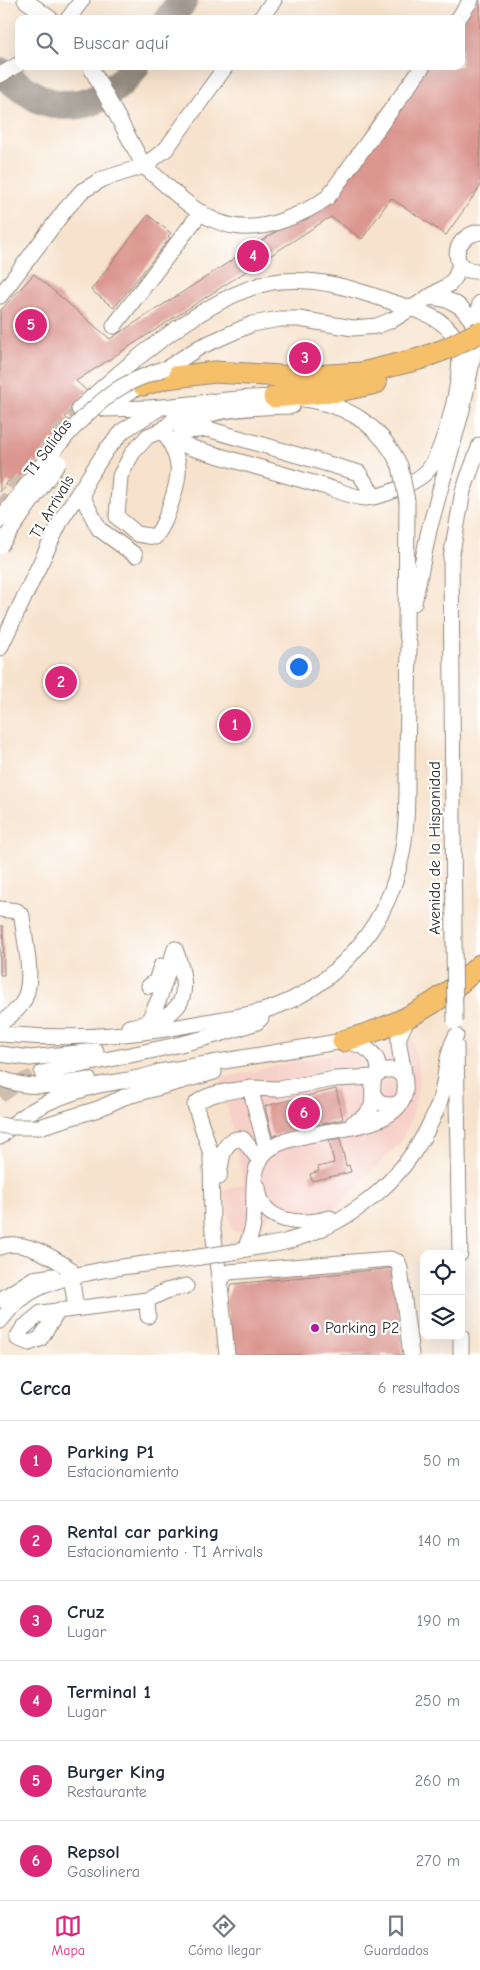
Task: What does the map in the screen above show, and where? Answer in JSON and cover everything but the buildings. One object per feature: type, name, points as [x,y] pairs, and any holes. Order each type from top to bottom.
[{"type":"highway","points":[[274,397],[363,386],[420,364],[478,333]]},
{"type":"highway","points":[[143,385],[166,378],[215,372],[297,378],[309,375],[362,373],[420,364]]},
{"type":"highway","points":[[343,1041],[376,1032],[407,1019],[435,1003],[480,965]]},
{"type":"street","points":[[25,0],[46,15]]},
{"type":"street","points":[[71,15],[82,0]]},
{"type":"street","points":[[263,15],[274,0]]},
{"type":"street","points":[[461,15],[471,0]]},
{"type":"street","points":[[0,74],[15,66]]},
{"type":"street","points":[[92,70],[144,166],[201,212],[225,226],[247,228],[269,225],[317,206],[328,197],[420,70]]},
{"type":"street","points":[[0,296],[65,210],[82,191],[103,179],[144,166],[166,149],[223,70]]},
{"type":"street","points":[[114,326],[201,212]]},
{"type":"street","points":[[0,520],[67,437],[104,399],[134,380],[163,369],[200,347],[236,330],[266,320],[299,319],[344,328],[363,328],[386,323],[450,284],[456,276],[460,264],[457,250],[461,241],[467,236],[480,232]]},
{"type":"street","points":[[460,264],[468,270],[480,271]]},
{"type":"street","points":[[210,401],[186,418],[180,430],[180,443],[366,498],[374,496],[413,482],[429,470],[440,451],[453,408],[460,363],[457,341],[448,328],[436,318],[359,291],[322,282],[280,281],[249,288],[216,305],[171,333],[118,373],[79,409],[162,407],[192,402],[274,397],[323,403],[352,413],[370,425],[388,445],[400,466],[407,501],[406,630],[409,644]]},
{"type":"street","points":[[428,297],[443,298],[457,304],[468,314],[478,333]]},
{"type":"street","points":[[0,1034],[68,1038],[127,1036],[228,1020],[271,1008],[289,1001],[320,982],[349,957],[371,929],[390,894],[399,867],[405,835],[409,644],[414,594],[429,530],[462,410],[478,333],[480,303]]},
{"type":"street","points":[[163,369],[191,365],[235,364],[297,371],[309,375]]},
{"type":"street","name":"T1 Salidas","points":[[0,546],[78,436],[92,420],[114,402],[143,385],[163,369]]},
{"type":"street","points":[[163,430],[174,448],[180,478],[163,526],[155,537],[137,534],[118,517],[120,476],[133,452],[148,436],[163,430],[192,402]]},
{"type":"street","points":[[192,448],[188,431],[194,421],[226,411],[323,403]]},
{"type":"street","name":"T1 Arrivals","points":[[0,648],[47,546],[71,504],[107,449],[124,430],[162,407]]},
{"type":"street","points":[[139,420],[148,436]]},
{"type":"street","points":[[188,431],[208,429],[359,472],[374,496]]},
{"type":"street","name":"Avenida de la Hispanidad","points":[[460,1250],[458,1090],[455,1029],[451,558],[463,491],[480,446]]},
{"type":"street","points":[[86,483],[84,498],[99,529],[135,555]]},
{"type":"street","points":[[0,629],[37,556],[47,546]]},
{"type":"street","points":[[0,909],[17,911],[22,916],[28,974],[26,996],[20,1006],[0,1025]]},
{"type":"street","points":[[0,1025],[77,1031],[120,1028],[148,1022],[167,1014],[182,1001],[184,987],[173,954]]},
{"type":"street","points":[[148,1022],[159,999],[173,954]]},
{"type":"street","points":[[149,986],[156,980],[162,962],[173,954]]},
{"type":"street","points":[[320,982],[321,974],[327,964]]},
{"type":"street","points":[[42,1073],[174,1048],[219,1036],[257,1022],[271,1008]]},
{"type":"street","points":[[242,1250],[251,1235],[254,1221],[252,1188],[261,1162],[286,1142],[388,1115],[399,1106],[407,1089],[399,1038],[407,1019]]},
{"type":"street","points":[[0,1054],[30,1058],[79,1054],[215,1026],[228,1020]]},
{"type":"street","points":[[0,1300],[34,1279],[43,1276],[72,1276],[200,1257],[287,1241],[324,1228],[358,1210],[383,1189],[401,1170],[431,1125],[442,1096],[455,1029]]},
{"type":"street","points":[[0,1138],[20,1117],[37,1106],[91,1087],[147,1077],[159,1072],[343,1041],[356,1043],[374,1054],[377,1058],[376,1075],[372,1083],[370,1111],[360,1120],[345,1127]]},
{"type":"street","points":[[0,1125],[40,1127],[98,1109],[124,1097],[219,1071],[250,1057]]},
{"type":"street","points":[[0,1078],[27,1085],[44,1086],[146,1070],[159,1072]]},
{"type":"street","points":[[227,1355],[212,1223],[211,1154],[195,1105],[198,1101],[217,1094],[250,1088],[279,1090],[335,1079],[376,1075],[390,1070],[396,1071],[404,1078]]},
{"type":"street","points":[[236,1080],[250,1088]]},
{"type":"street","points":[[250,1088],[261,1162],[258,1194],[263,1204],[273,1215],[282,1220],[303,1222],[323,1220],[358,1210]]},
{"type":"street","points":[[372,1094],[381,1103],[387,1105],[393,1105],[402,1099]]},
{"type":"street","points":[[229,1272],[223,1265],[216,1222],[216,1198],[222,1156],[225,1147],[232,1141],[243,1139],[261,1162]]},
{"type":"street","points":[[0,1247],[18,1244],[50,1257],[70,1269],[76,1308]]},
{"type":"street","points":[[220,1285],[223,1276],[229,1272],[390,1259],[398,1262],[410,1355]]},
{"type":"street","points":[[0,1321],[25,1296],[40,1287],[72,1276]]},
{"type":"street","points":[[59,1310],[147,1300],[166,1291],[186,1286]]},
{"type":"street","points":[[147,1300],[148,1316]]},
{"type":"street","points":[[461,1340],[461,1355]]},
{"type":"shaded area","points":[[412,1036],[420,1077],[413,1115],[401,1142],[332,1212],[301,1216],[274,1209],[261,1226],[233,1232],[223,1190],[244,1184],[221,1078]]},
{"type":"taxiway","points":[[172,15],[183,0]]},
{"type":"taxiway","points":[[0,72],[38,98],[66,105],[80,104],[105,94],[116,87],[132,70]]},
{"type":"tunnel","points":[[0,509],[19,481],[79,409]]},
{"type":"tunnel","points":[[0,1096],[22,1081],[42,1073]]},
{"type":"place","name":"Terminal 1","points":[[253,256]]},
{"type":"place","name":"Burger King","points":[[31,325]]},
{"type":"place","name":"Cruz","points":[[305,358]]},
{"type":"place","name":"Rental car parking","points":[[61,682]]},
{"type":"place","name":"Parking P1","points":[[235,725]]},
{"type":"place","name":"Repsol","points":[[304,1113]]},
{"type":"place","name":"Parking P2","points":[[315,1328]]}]
